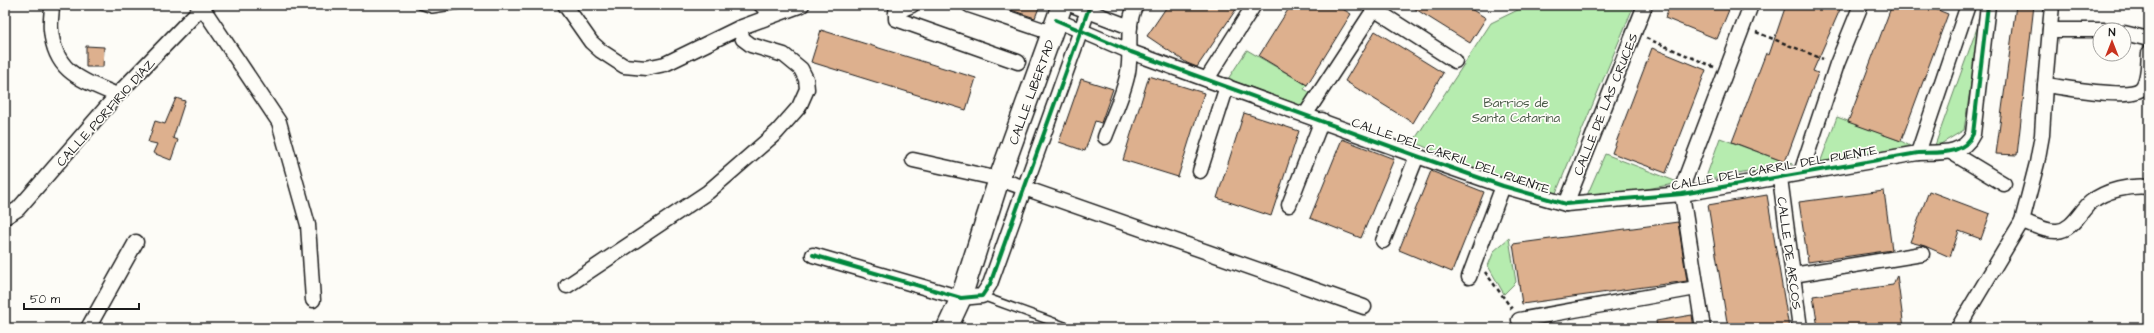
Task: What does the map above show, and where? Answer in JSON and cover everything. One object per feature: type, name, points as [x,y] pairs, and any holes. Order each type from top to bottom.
[{"type":"main road","name":"CALLE LIBERTAD","points":[[947,328],[961,298],[999,179],[1057,19]]},
{"type":"street","points":[[52,5],[51,30],[61,62],[68,71],[78,78],[117,95]]},
{"type":"street","points":[[564,5],[591,42],[601,51],[614,61],[635,68],[646,68],[666,64],[739,28],[802,5]]},
{"type":"street","points":[[761,5],[775,14]]},
{"type":"street","points":[[912,5],[896,12],[896,20],[1018,62]]},
{"type":"street","name":"CALLE DEL CARRIL DEL PUENTE","points":[[969,5],[1057,19],[1081,32],[1131,52],[1207,78],[1417,156],[1502,186],[1566,204],[1682,194],[1918,153],[1951,152]]},
{"type":"street","points":[[1072,5],[1089,8],[1130,27]]},
{"type":"street","points":[[1105,137],[1128,74],[1131,52],[1131,14],[1136,5]]},
{"type":"street","points":[[1207,78],[1254,5]]},
{"type":"street","name":"CALLE DE LAS CRUCES","points":[[1566,204],[1645,5]]},
{"type":"street","points":[[1703,328],[1682,194],[1684,182],[1750,5]]},
{"type":"street","points":[[1801,173],[1837,64],[1860,5]]},
{"type":"street","points":[[1918,153],[1968,5]]},
{"type":"street","points":[[1988,5],[1973,134],[1970,141],[1951,152],[2004,184]]},
{"type":"street","points":[[1958,328],[2022,221],[2037,163],[2042,135],[2052,5]]},
{"type":"street","points":[[203,6],[279,122],[308,225],[313,300]]},
{"type":"street","name":"CALLE PORFIRIO DÍAZ","points":[[5,217],[18,209],[117,95],[203,6]]},
{"type":"street","points":[[1305,115],[1376,7],[1454,62]]},
{"type":"street","points":[[813,255],[961,298],[982,296],[990,284],[1089,8]]},
{"type":"street","points":[[567,286],[708,192],[777,132],[799,107],[807,89],[806,79],[801,69],[784,55],[751,45],[744,39],[739,28]]},
{"type":"street","points":[[2050,30],[2092,30]]},
{"type":"street","points":[[2132,34],[2149,39]]},
{"type":"street","points":[[2045,85],[2097,92],[2133,92],[2140,89],[2145,82],[2149,53]]},
{"type":"street","points":[[1200,171],[1227,86]]},
{"type":"street","points":[[1289,205],[1322,120]]},
{"type":"street","points":[[1383,241],[1417,156]]},
{"type":"street","points":[[913,160],[999,179],[1364,307]]},
{"type":"street","name":"CALLE DE ARCOS","points":[[1780,178],[1800,328]]},
{"type":"street","points":[[1469,277],[1502,186]]},
{"type":"street","points":[[2022,221],[2056,231],[2070,226],[2091,202],[2102,195],[2114,190],[2139,186],[2149,187]]},
{"type":"street","points":[[88,328],[136,242]]},
{"type":"street","points":[[1793,275],[1922,254]]},
{"type":"street","points":[[1519,320],[1696,288]]},
{"type":"lane","points":[[420,5],[432,9],[459,5]]},
{"type":"lane","points":[[982,296],[1070,328]]},
{"type":"path","points":[[1743,26],[1770,39],[1837,64]]},
{"type":"path","points":[[1633,33],[1725,72]]},
{"type":"path","points":[[1475,259],[1519,320]]},
{"type":"green space","name":"Barrios de Santa Catarina","points":[[1528,5],[1634,5],[1553,200],[1413,142],[1491,23]]},
{"type":"green space","points":[[1981,17],[1964,130],[1934,148]]},
{"type":"green space","points":[[1247,50],[1307,85],[1304,89],[1313,94],[1305,107],[1228,79]]},
{"type":"green space","points":[[1837,117],[1901,141],[1910,146],[1820,163]]},
{"type":"green space","points":[[1720,138],[1785,162],[1793,164],[1705,180]]},
{"type":"green space","points":[[1605,154],[1680,183],[1585,200]]},
{"type":"green space","points":[[1509,238],[1516,282],[1504,294],[1488,266],[1494,251]]},
{"type":"building","points":[[996,5],[1040,5],[1035,18]]},
{"type":"building","points":[[1168,5],[1239,5],[1197,67],[1187,63],[1147,36]]},
{"type":"building","points":[[1291,5],[1336,5],[1351,14],[1307,85],[1259,56]]},
{"type":"building","points":[[1409,5],[1464,5],[1486,18],[1470,43]]},
{"type":"building","points":[[1670,5],[1731,5],[1717,39],[1665,18]]},
{"type":"building","points":[[1786,5],[1842,5],[1813,71],[1818,73],[1785,162],[1732,142],[1766,53],[1769,55]]},
{"type":"building","points":[[1892,5],[1925,5],[1948,14],[1901,141],[1848,122]]},
{"type":"building","points":[[2016,5],[2034,5],[2017,155],[1996,154]]},
{"type":"building","points":[[821,30],[976,78],[966,110],[811,62]]},
{"type":"building","points":[[1375,31],[1443,73],[1413,123],[1345,81]]},
{"type":"building","points":[[86,46],[104,47],[103,67],[86,67]]},
{"type":"building","points":[[1652,48],[1706,70],[1666,173],[1612,153]]},
{"type":"building","points":[[1149,76],[1204,93],[1178,177],[1123,160]]},
{"type":"building","points":[[1081,79],[1113,89],[1101,123],[1095,121],[1085,151],[1059,142]]},
{"type":"building","points":[[176,98],[185,101],[173,138],[178,140],[171,160],[153,153],[157,144],[148,142],[155,121],[165,124]]},
{"type":"building","points":[[1244,113],[1299,131],[1271,216],[1217,198]]},
{"type":"building","points":[[1342,139],[1394,159],[1361,238],[1310,218]]},
{"type":"building","points":[[1431,171],[1484,192],[1452,272],[1399,250]]},
{"type":"building","points":[[1884,191],[1892,250],[1808,262],[1799,202]]},
{"type":"building","points":[[1929,191],[1990,214],[1981,239],[1959,231],[1950,257],[1925,246],[1910,242]]},
{"type":"building","points":[[1767,195],[1789,328],[1728,328],[1708,205]]},
{"type":"building","points":[[1678,222],[1687,281],[1522,304],[1513,244]]},
{"type":"building","points":[[1897,275],[1904,328],[1818,328],[1813,296],[1893,285]]},
{"type":"building","points":[[1692,315],[1694,328],[1657,328],[1656,321]]},
{"type":"cycle path","points":[[813,255],[961,298],[982,296],[990,284],[1090,5]]},
{"type":"cycle path","points":[[1056,20],[1131,52],[1417,156],[1503,186],[1566,204],[1682,194],[1918,153],[1949,151],[1963,146],[1969,141],[1973,134],[1988,5]]}]
